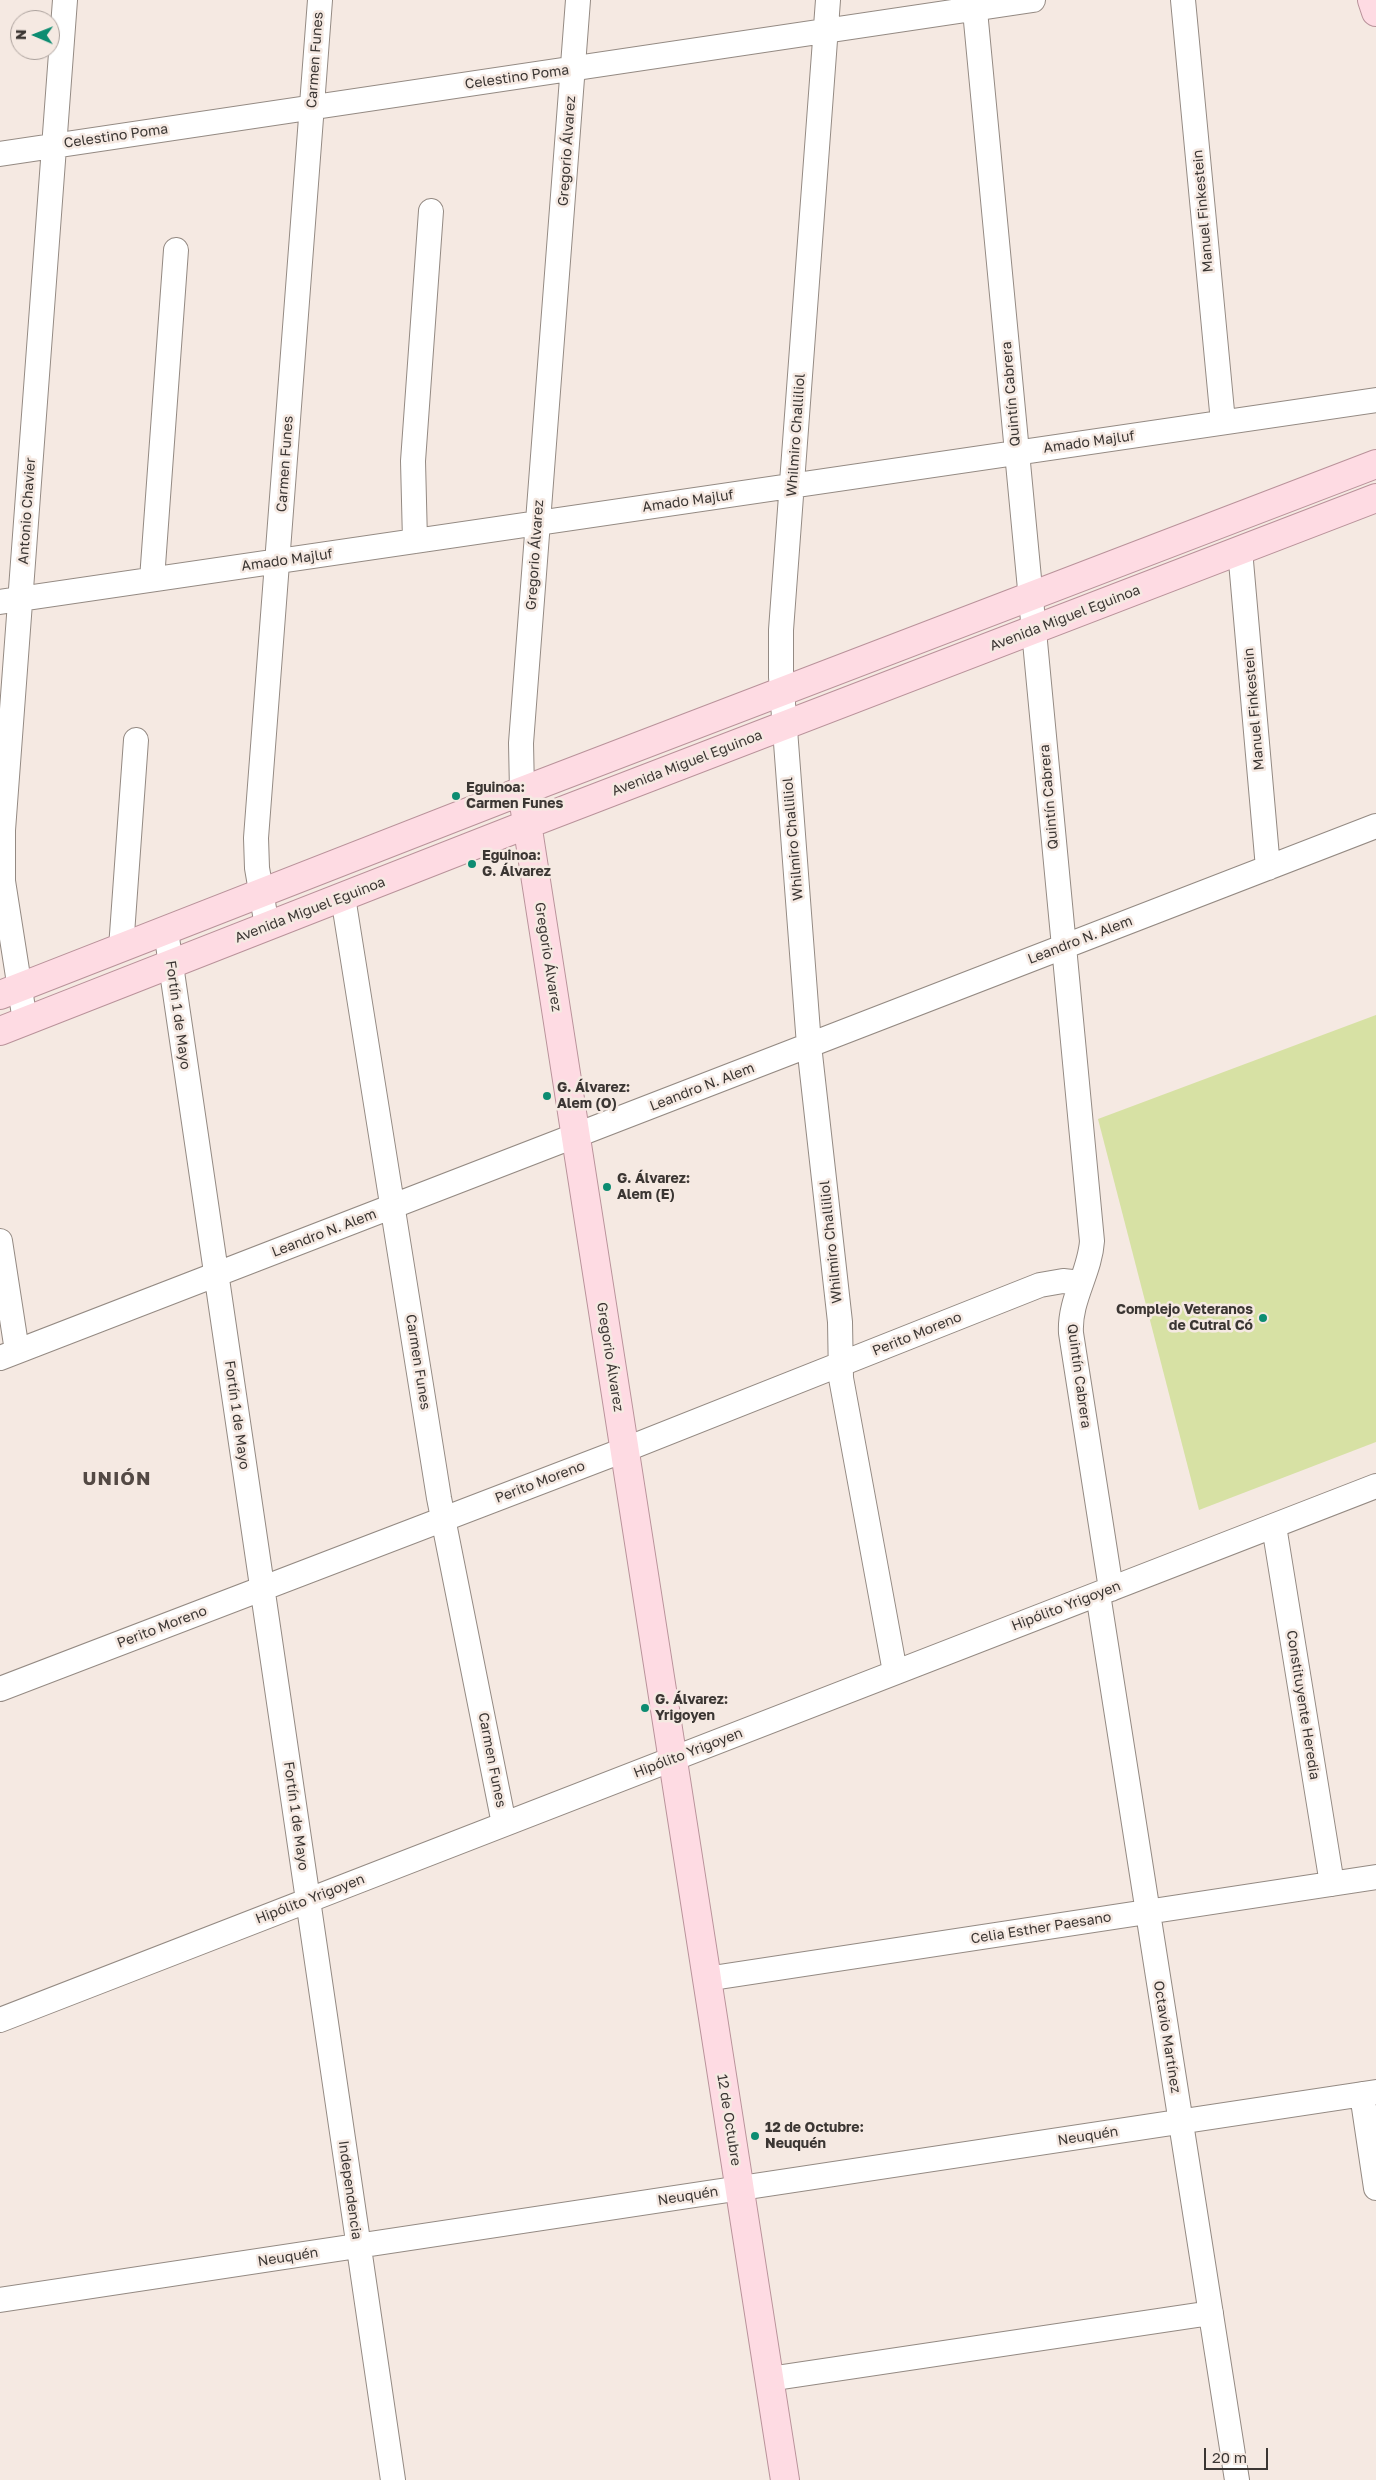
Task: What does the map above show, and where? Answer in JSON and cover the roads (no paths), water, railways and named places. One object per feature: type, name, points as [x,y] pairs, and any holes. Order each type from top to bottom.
[{"type":"main road","points":[[1372,0],[1376,12]]},
{"type":"main road","points":[[10,992],[522,791],[1376,464]]},
{"type":"main road","name":"Avenida Miguel Eguinoa","points":[[0,1031],[528,824],[1376,498]]},
{"type":"main road","name":"Gregorio Álvarez","points":[[522,791],[672,1759]]},
{"type":"main road","name":"12 de Octubre","points":[[672,1759],[785,2480]]},
{"type":"street","name":"Antonio Chavier","points":[[25,1021],[10,992],[2,847],[10,600],[54,145],[66,0]]},
{"type":"street","name":"Carmen Funes","points":[[266,926],[256,848],[320,0]]},
{"type":"street","name":"Gregorio Álvarez","points":[[522,791],[521,743],[578,0]]},
{"type":"street","name":"Whilmiro Challiliol","points":[[828,0],[781,630],[781,692],[809,1045],[840,1322],[844,1398],[895,1672]]},
{"type":"street","name":"Celestino Poma","points":[[0,154],[825,31],[974,4],[1033,0]]},
{"type":"street","name":"Manuel Finkestein","points":[[1183,0],[1223,422]]},
{"type":"street","name":"Quintín Cabrera","points":[[974,4],[1092,1240],[1091,1252],[1070,1317],[1104,1591]]},
{"type":"street","points":[[415,541],[413,461],[431,211]]},
{"type":"street","points":[[152,579],[176,250]]},
{"type":"street","name":"Amado Majluf","points":[[10,600],[1376,400]]},
{"type":"street","name":"Manuel Finkestein","points":[[1240,550],[1268,868]]},
{"type":"street","points":[[121,948],[136,740]]},
{"type":"street","name":"Leandro N. Alem","points":[[8,1355],[1376,826]]},
{"type":"street","name":"Carmen Funes","points":[[343,897],[443,1520],[504,1824]]},
{"type":"street","name":"Fortín 1 de Mayo","points":[[166,931],[308,1900]]},
{"type":"street","points":[[0,1241],[8,1355]]},
{"type":"street","name":"Perito Moreno","points":[[0,1689],[624,1450],[1040,1285],[1063,1281],[1081,1283]]},
{"type":"street","name":"Hipólito Yrigoyen","points":[[0,2020],[1376,1486]]},
{"type":"street","name":"Constituyente Heredia","points":[[1274,1526],[1332,1884]]},
{"type":"street","name":"Octavio Martínez","points":[[1104,1591],[1148,1912],[1237,2480]]},
{"type":"street","name":"Celia Esther Paesano","points":[[706,1978],[1376,1877]]},
{"type":"street","name":"Independencia","points":[[308,1900],[393,2480]]},
{"type":"street","points":[[1369,2093],[1376,2188]]},
{"type":"street","name":"Neuquén","points":[[0,2300],[1369,2093]]},
{"type":"street","points":[[769,2379],[1211,2313]]},
{"type":"place","name":"Eguinoa: Carmen Funes","points":[[456,796]]},
{"type":"place","name":"Eguinoa: G. Álvarez","points":[[472,864]]},
{"type":"place","name":"G. Álvarez: Alem (O)","points":[[547,1096]]},
{"type":"place","name":"G. Álvarez: Alem (E)","points":[[607,1187]]},
{"type":"place","name":"Complejo Veteranos de Cutral Có","points":[[1263,1318]]},
{"type":"place","name":"G. Álvarez: Yrigoyen","points":[[645,1708]]},
{"type":"place","name":"12 de Octubre: Neuquén","points":[[755,2136]]},
{"type":"district","name":"UNIÓN","points":[[117,1479]]}]
